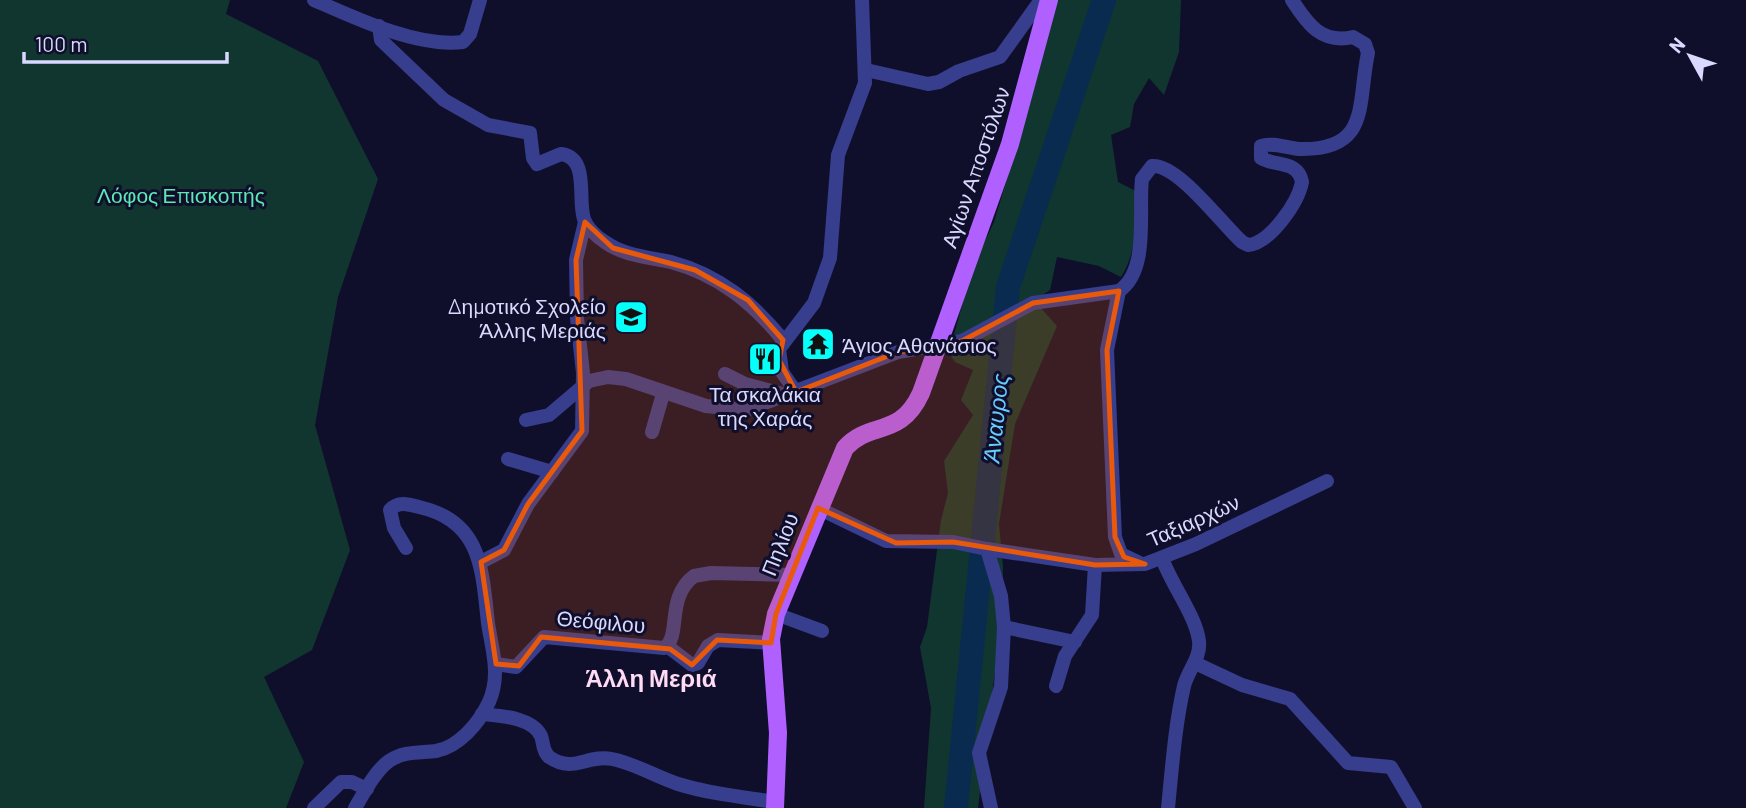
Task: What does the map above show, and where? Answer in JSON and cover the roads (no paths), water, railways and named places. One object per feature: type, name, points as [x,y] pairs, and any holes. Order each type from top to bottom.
[{"type":"main road","name":"Αγίων Αποστόλων","points":[[937,347],[1010,144],[1049,0]]},
{"type":"main road","name":"Πηλίου","points":[[775,805],[779,733],[771,643],[776,614],[818,508],[847,445],[859,437],[897,424],[914,407],[937,347]]},
{"type":"street","points":[[314,0],[379,26],[441,43],[463,42],[470,34],[480,0]]},
{"type":"street","points":[[791,393],[782,372],[779,349],[783,340],[809,311],[827,271],[832,247],[833,186],[838,155],[862,97],[866,70],[862,0]]},
{"type":"street","points":[[866,70],[928,84],[939,82],[959,71],[1000,57],[1036,5],[1049,0]]},
{"type":"street","points":[[1145,564],[1124,557],[1117,548],[1115,537],[1107,350],[1119,291],[1128,282],[1139,253],[1142,179],[1152,166],[1161,165],[1176,174],[1237,237],[1253,244],[1268,234],[1291,206],[1302,182],[1298,171],[1292,167],[1261,158],[1261,146],[1266,144],[1317,149],[1338,144],[1353,128],[1361,113],[1368,48],[1359,38],[1326,38],[1292,0]]},
{"type":"street","points":[[379,26],[381,40],[444,100],[488,125],[530,133],[533,158],[537,164],[561,154],[572,158],[579,169],[580,204],[585,222],[576,260],[577,318],[583,386],[582,431],[528,504],[504,550],[481,562]]},
{"type":"street","points":[[585,222],[613,247],[688,267],[731,289],[757,309],[783,340]]},
{"type":"street","points":[[526,420],[548,415],[583,386],[598,378],[614,377],[663,394],[737,411],[756,408],[898,352],[937,347],[974,336],[1019,308],[1119,291]]},
{"type":"street","points":[[725,374],[746,384],[791,393]]},
{"type":"street","points":[[652,432],[663,394]]},
{"type":"street","points":[[508,459],[552,472]]},
{"type":"street","name":"Ταξιαρχών","points":[[818,508],[886,541],[953,542],[1095,565],[1145,564],[1326,481]]},
{"type":"street","points":[[355,808],[390,760],[404,754],[448,747],[466,733],[482,714],[492,693],[496,664],[481,562],[464,531],[449,515],[405,503],[392,507],[389,513],[405,548]]},
{"type":"street","points":[[986,549],[1001,596],[1004,627],[1001,687],[979,753],[991,808]]},
{"type":"street","points":[[1162,558],[1198,633],[1199,651],[1184,686],[1168,808]]},
{"type":"street","points":[[1056,687],[1063,659],[1092,615],[1095,565]]},
{"type":"street","name":"Θεόφιλου","points":[[496,664],[513,668],[519,666],[544,637],[667,646],[676,598],[694,576],[711,573],[790,575]]},
{"type":"street","points":[[776,614],[822,631]]},
{"type":"street","points":[[1004,627],[1075,642]]},
{"type":"street","points":[[667,646],[692,665],[698,663],[708,646],[715,641],[771,643]]},
{"type":"street","points":[[1195,663],[1242,685],[1290,699],[1348,763],[1391,766],[1415,808]]},
{"type":"street","points":[[482,714],[505,716],[530,726],[540,735],[545,753],[558,762],[575,765],[612,759],[700,791],[775,805]]},
{"type":"street","points":[[314,808],[341,782],[352,782],[367,789]]},
{"type":"waterway","name":"Άναυρος","points":[[956,808],[1008,287],[1104,0]]},
{"type":"place","name":"Δημοτικό Σχολείο Άλλης Μεριάς","points":[[631,317]]},
{"type":"place","name":"Άγιος Αθανάσιος","points":[[818,344]]},
{"type":"place","name":"Τα σκαλάκια της Χαράς","points":[[765,359]]},
{"type":"district","name":"Άλλη Μεριά","points":[[651,677]]},
{"type":"park label","name":"Λόφος Επισκοπής","points":[[181,194]]}]
